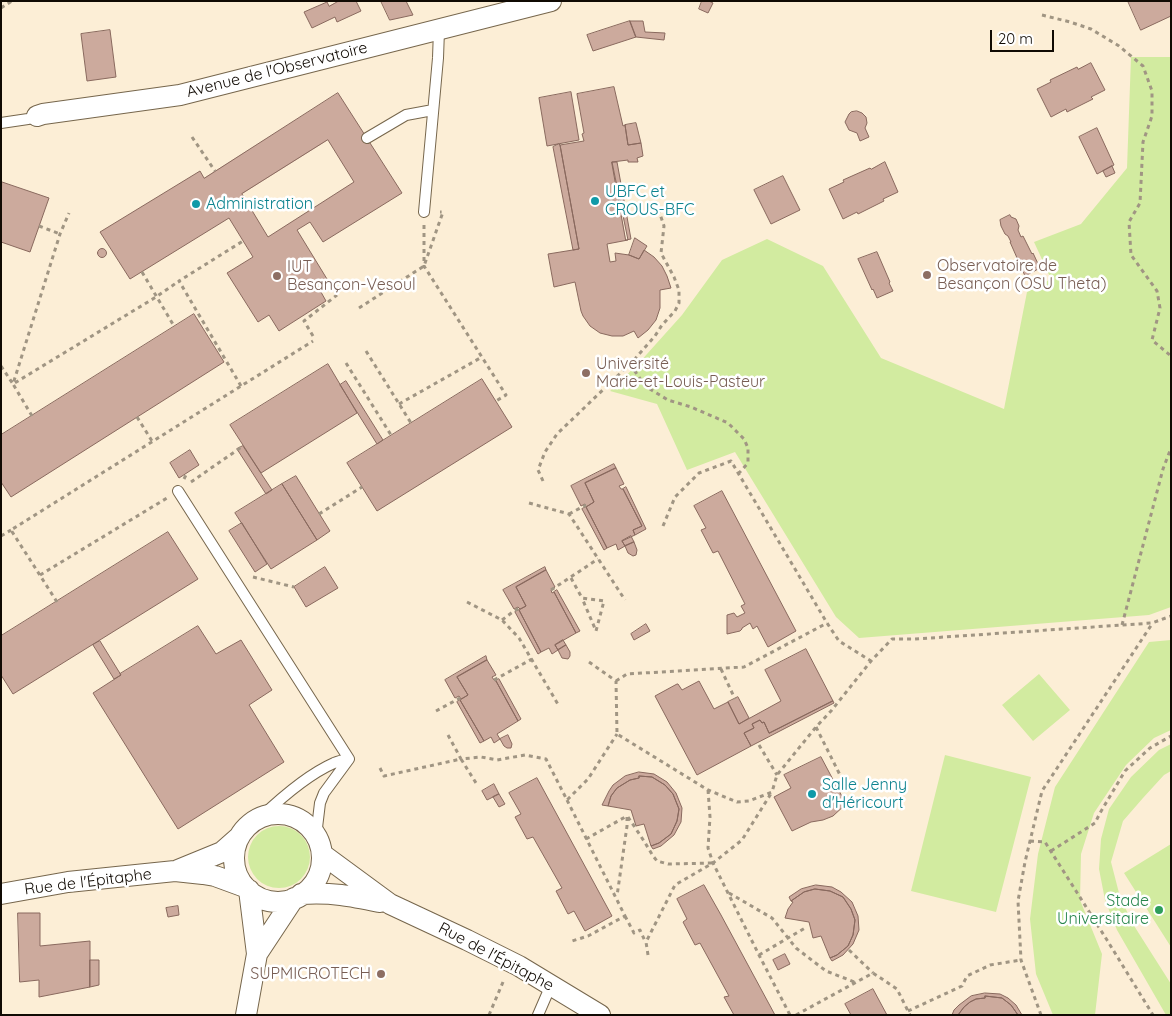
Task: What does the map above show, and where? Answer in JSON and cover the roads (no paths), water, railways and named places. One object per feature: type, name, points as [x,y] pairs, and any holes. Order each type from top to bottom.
[{"type":"street","name":"Avenue de l'Observatoire","points":[[37,116],[180,95],[550,1]]},
{"type":"street","points":[[257,954],[298,896],[310,887],[317,877],[321,866],[319,845],[308,825],[296,817],[282,814],[261,817],[248,825],[239,837],[234,852],[234,863],[239,878],[256,896],[265,900],[280,901],[298,896]]},
{"type":"street","name":"Rue de l'Épitaphe","points":[[175,871],[222,852],[239,837]]},
{"type":"street","name":"Rue de l'Épitaphe","points":[[319,845],[390,904]]},
{"type":"street","name":"Rue de l'Épitaphe","points":[[1,894],[68,882],[175,871],[215,876],[247,888]]},
{"type":"street","points":[[246,1015],[257,954],[247,888]]},
{"type":"street","name":"Rue de l'Épitaphe","points":[[298,896],[350,895],[390,904],[519,966],[600,1015]]},
{"type":"lane","points":[[424,212],[439,30]]},
{"type":"lane","points":[[367,138],[406,114],[433,110]]},
{"type":"lane","name":"Avenue de l'Observatoire","points":[[1,123],[28,120],[37,116]]},
{"type":"lane","points":[[178,491],[349,760]]},
{"type":"lane","points":[[261,817],[279,800],[317,772],[335,762],[349,760]]},
{"type":"lane","points":[[319,845],[320,803],[324,794],[349,760]]},
{"type":"lane","points":[[538,1015],[551,985]]},
{"type":"place","name":"UBFC et CROUS-BFC","points":[[595,201]]},
{"type":"place","name":"Administration","points":[[196,204]]},
{"type":"place","name":"Observatoire de Besançon (OSU Theta)","points":[[927,275]]},
{"type":"place","name":"IUT Besançon-Vesoul","points":[[277,276]]},
{"type":"place","name":"Université Marie-et-Louis-Pasteur","points":[[586,373]]},
{"type":"place","name":"Salle Jenny d'Héricourt","points":[[812,794]]},
{"type":"place","name":"Stade Universitaire","points":[[1159,910]]},
{"type":"place","name":"SUPMICROTECH","points":[[381,974]]}]
